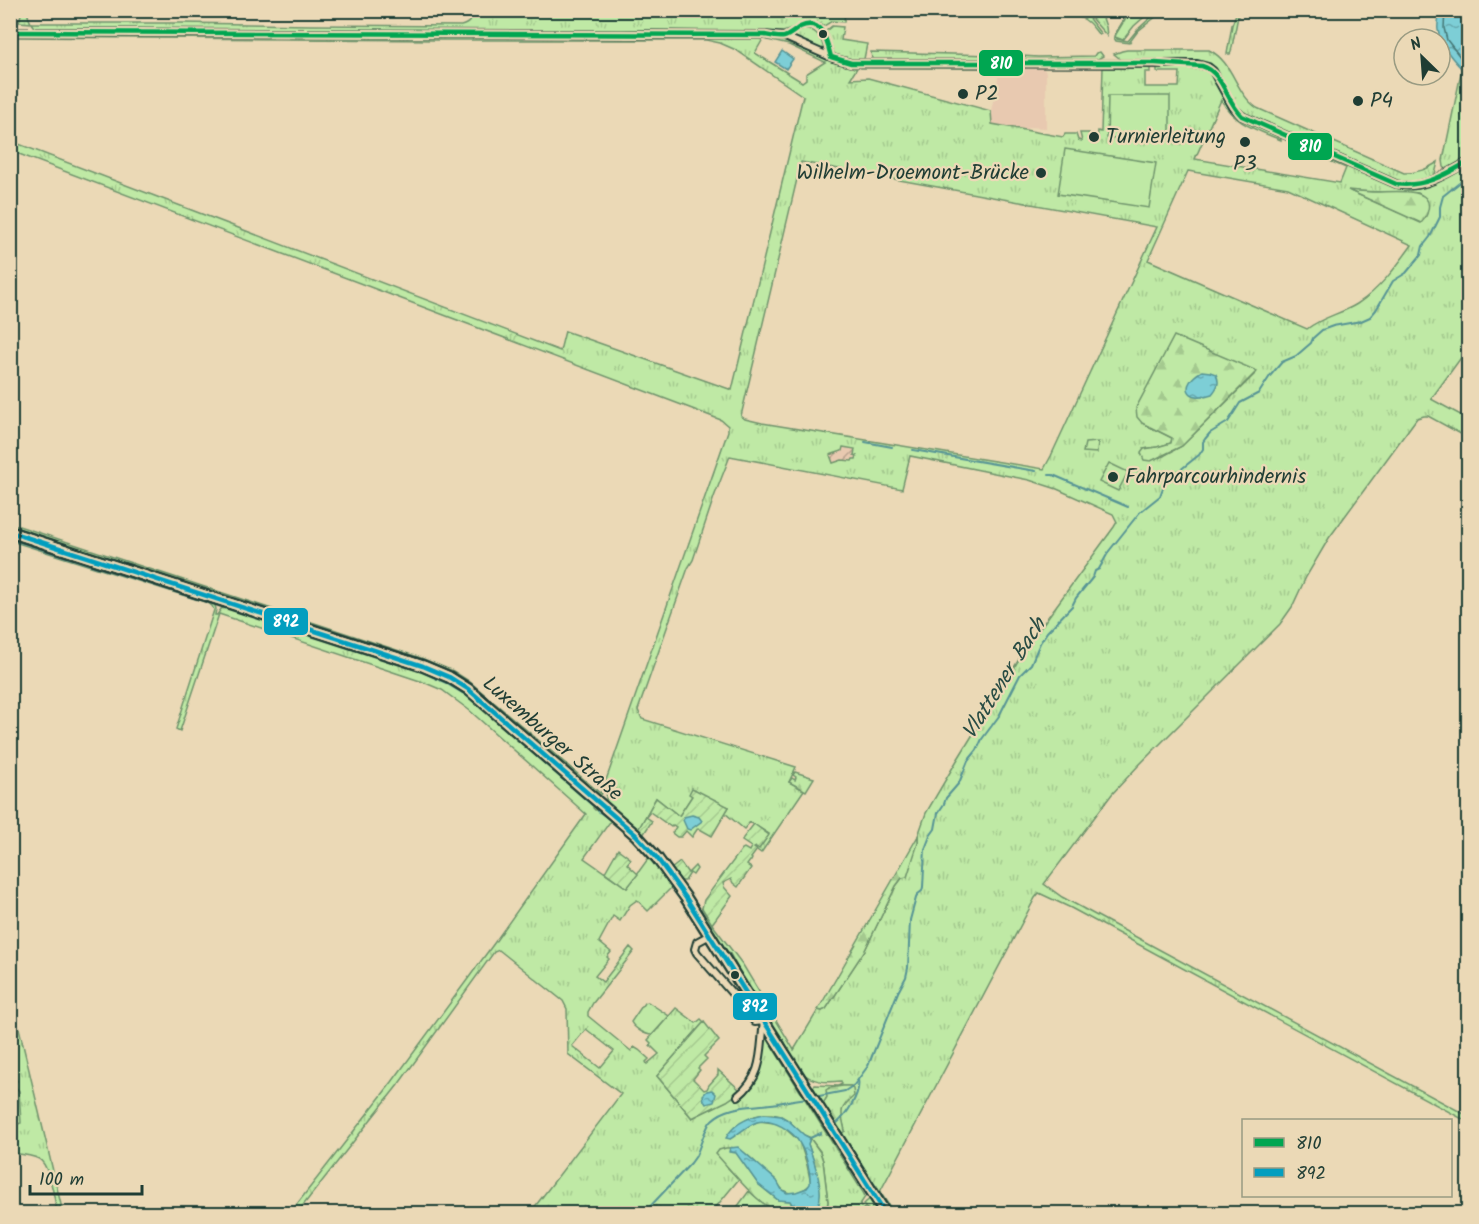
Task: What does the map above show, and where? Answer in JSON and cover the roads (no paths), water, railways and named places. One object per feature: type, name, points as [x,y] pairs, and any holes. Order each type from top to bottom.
[{"type":"main road","name":"Luxemburger Straße","points":[[10,532],[430,669],[450,677],[479,698],[640,839],[657,858],[710,935],[886,1214]]},
{"type":"street","points":[[10,32],[765,35],[785,37],[833,58],[851,63],[1190,64],[1208,67],[1215,74],[1236,110],[1248,119],[1396,184],[1420,185],[1468,162]]},
{"type":"street","points":[[710,935],[697,942],[695,949],[737,999],[747,997]]},
{"type":"street","points":[[738,1096],[750,1085],[756,1075],[764,1021]]},
{"type":"water","points":[[1440,11],[1468,11],[1468,75],[1452,57],[1452,27],[1438,27]]},
{"type":"water","points":[[782,51],[793,59],[786,69],[775,62]]},
{"type":"water","points":[[1202,371],[1216,374],[1218,384],[1212,394],[1196,396],[1191,394],[1188,386],[1190,381]]},
{"type":"water","points":[[692,815],[699,817],[702,821],[690,830],[687,829],[683,820],[684,817]]},
{"type":"water","points":[[712,1090],[716,1094],[714,1102],[706,1104],[703,1095]]},
{"type":"water","points":[[764,1114],[781,1116],[810,1138],[808,1144],[820,1190],[818,1207],[813,1213],[800,1213],[790,1201],[778,1200],[758,1184],[736,1153],[729,1152],[730,1148],[738,1147],[777,1181],[782,1190],[787,1193],[807,1188],[810,1180],[804,1153],[797,1139],[782,1127],[769,1122],[757,1122],[730,1139],[726,1138],[742,1122]]},
{"type":"waterway","name":"Vlattener Bach","points":[[814,1097],[845,1091],[854,1085],[868,1066],[906,977],[910,920],[916,898],[922,891],[925,849],[935,829],[938,813],[946,798],[959,783],[968,761],[999,716],[1020,675],[1031,664],[1047,632],[1072,606],[1109,551],[1140,512],[1160,496],[1165,482],[1199,455],[1203,449],[1203,442],[1210,433],[1228,422],[1240,403],[1259,393],[1282,362],[1296,356],[1322,330],[1370,317],[1393,281],[1406,273],[1421,255],[1423,246],[1440,217],[1443,196],[1468,176]]},
{"type":"waterway","points":[[865,442],[892,447]]},
{"type":"waterway","points":[[913,450],[1036,471]]},
{"type":"waterway","points":[[1049,475],[1128,507]]},
{"type":"waterway","points":[[10,539],[210,603]]},
{"type":"waterway","points":[[227,608],[423,672],[444,682],[469,697],[592,805]]},
{"type":"waterway","points":[[598,811],[609,819]]},
{"type":"waterway","points":[[836,1124],[852,1104],[857,1092],[858,1080]]},
{"type":"waterway","name":"Vlattener Bach","points":[[643,1214],[691,1163],[710,1123],[718,1115],[740,1108],[809,1098]]},
{"type":"waterway","points":[[810,1138],[821,1133]]},
{"type":"place","name":"P2","points":[[963,94]]},
{"type":"place","name":"P4","points":[[1358,101]]},
{"type":"place","name":"Turnierleitung","points":[[1094,137]]},
{"type":"place","name":"P3","points":[[1245,142]]},
{"type":"place","name":"Wilhelm-Droemont-Brücke","points":[[1041,173]]},
{"type":"place","name":"Fahrparcourhindernis","points":[[1113,477]]}]
